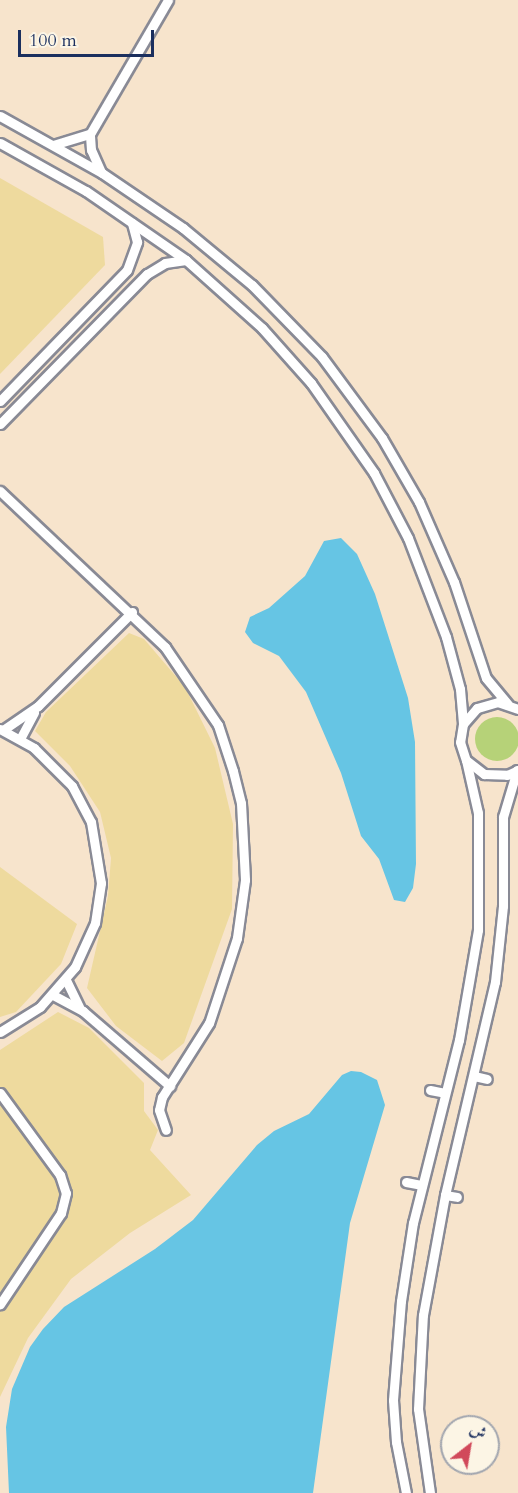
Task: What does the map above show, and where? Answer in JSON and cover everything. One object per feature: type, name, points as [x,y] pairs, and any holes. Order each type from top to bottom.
[{"type":"street","points":[[102,173],[91,150],[90,134],[168,0]]},
{"type":"street","points":[[0,116],[102,173],[183,228],[252,285],[300,332],[343,383],[382,438],[419,502],[454,582],[486,678],[508,705]]},
{"type":"street","points":[[53,145],[90,134]]},
{"type":"street","points":[[0,143],[86,191],[186,260],[236,302],[287,355],[334,412],[374,473],[432,593],[460,689],[463,724],[460,742],[478,813],[478,930],[472,978],[421,1185],[401,1301],[394,1383],[396,1442],[406,1493]]},
{"type":"street","points":[[0,401],[128,270],[137,242],[132,223]]},
{"type":"street","points":[[0,424],[147,274],[165,263],[186,260]]},
{"type":"street","points":[[0,491],[132,612],[180,665],[218,725],[233,771],[243,822],[245,880],[233,955],[202,1036],[170,1086],[159,1110],[166,1130]]},
{"type":"street","points":[[0,1032],[53,995],[66,980],[95,923],[101,883],[97,842],[72,786],[47,758],[2,729],[38,706],[132,612]]},
{"type":"street","points":[[463,724],[477,708],[498,702],[518,710]]},
{"type":"street","points":[[20,739],[38,706]]},
{"type":"street","points":[[466,760],[474,769],[495,777],[518,770]]},
{"type":"street","points":[[430,1493],[419,1436],[418,1372],[426,1296],[444,1195],[474,1076],[498,957],[505,804],[518,770]]},
{"type":"street","points":[[66,980],[83,1011]]},
{"type":"street","points":[[53,995],[83,1011],[170,1086]]},
{"type":"street","points":[[474,1076],[487,1078]]},
{"type":"street","points":[[430,1090],[445,1093]]},
{"type":"street","points":[[0,1093],[60,1175],[66,1193],[62,1213],[0,1304]]},
{"type":"street","points":[[406,1182],[421,1185]]},
{"type":"street","points":[[444,1195],[457,1197]]},
{"type":"green space","points":[[497,717],[512,724],[519,739],[512,754],[497,761],[482,754],[475,739],[482,724]]},
{"type":"sand","points":[[0,178],[103,237],[105,265],[0,374]]},
{"type":"sand","points":[[129,633],[144,639],[185,687],[215,748],[233,824],[232,909],[184,1043],[162,1061],[116,1026],[87,988],[108,896],[111,858],[100,812],[70,766],[35,731],[46,712]]},
{"type":"sand","points":[[0,867],[77,924],[61,964],[16,1012],[0,1017]]},
{"type":"sand","points":[[58,1012],[89,1028],[144,1083],[144,1111],[158,1130],[150,1150],[191,1195],[130,1233],[71,1279],[28,1338],[0,1397],[0,1050]]},
{"type":"water","points":[[341,538],[357,554],[375,594],[408,698],[415,742],[416,864],[413,888],[405,902],[394,900],[379,859],[361,836],[341,773],[306,692],[279,656],[253,643],[245,632],[250,617],[269,608],[305,576],[324,541]]},
{"type":"water","points":[[351,1071],[361,1072],[377,1080],[385,1105],[350,1223],[313,1493],[9,1493],[6,1427],[12,1389],[30,1347],[43,1329],[64,1307],[155,1249],[193,1220],[257,1145],[274,1131],[309,1114],[342,1075]]}]
